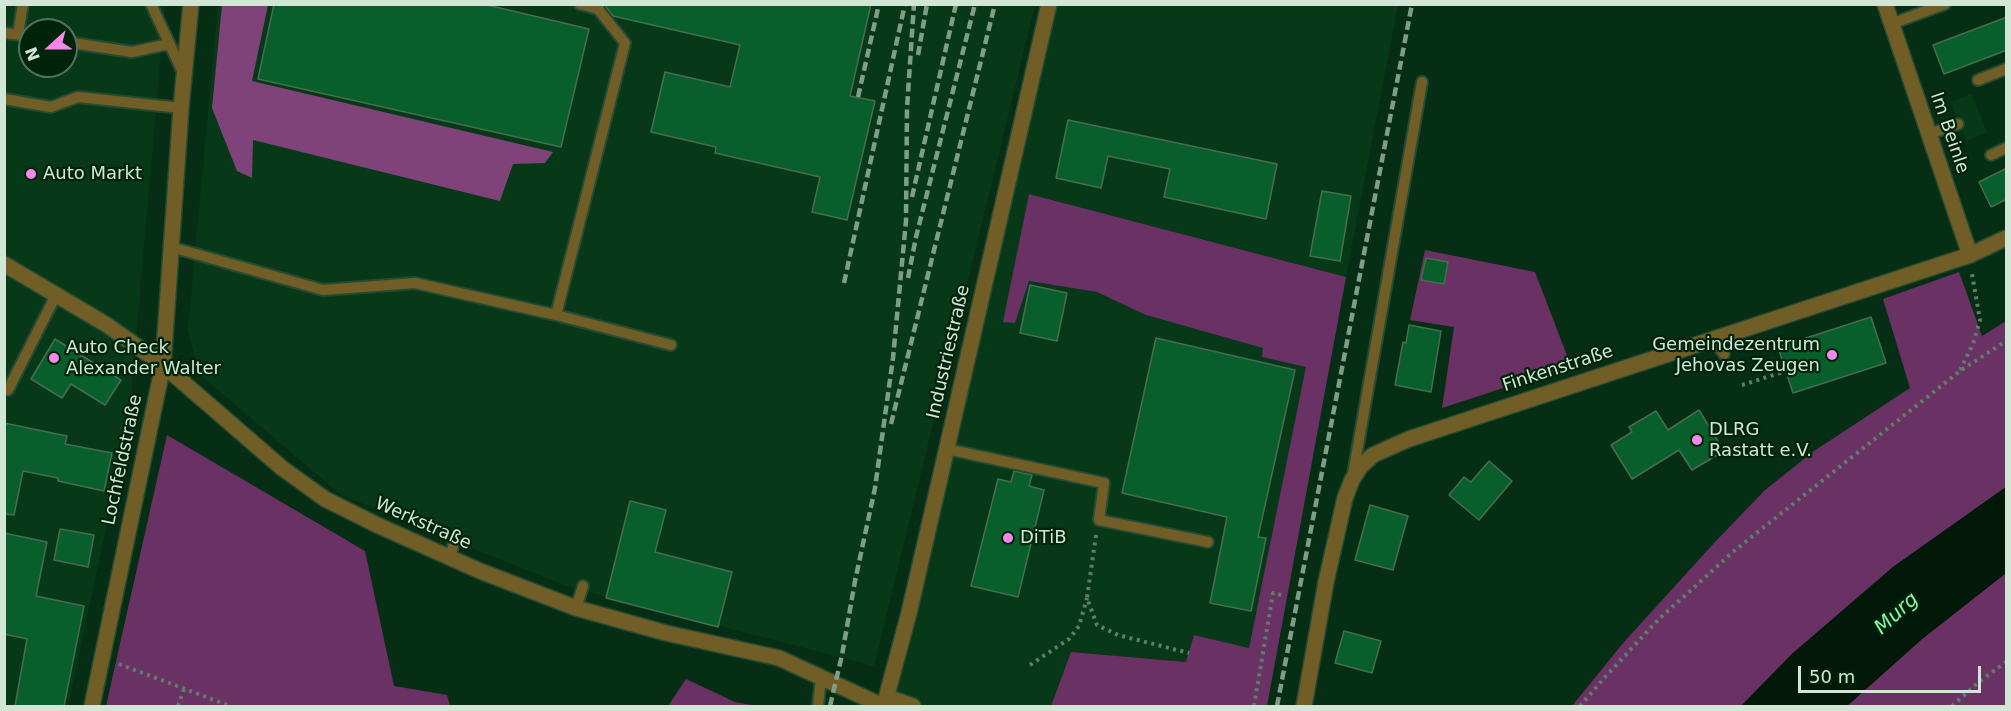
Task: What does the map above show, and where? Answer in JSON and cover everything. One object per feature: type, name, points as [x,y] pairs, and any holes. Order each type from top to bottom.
[{"type":"street","name":"Lochfeldstraße","points":[[92,706],[163,364],[181,108],[191,4]]},
{"type":"street","name":"Industriestraße","points":[[884,703],[909,613],[1049,4]]},
{"type":"street","name":"Im Beinle","points":[[1885,4],[1970,255]]},
{"type":"street","name":"Finkenstraße","points":[[1304,706],[1326,582],[1345,498],[1361,466],[1373,455],[1389,447],[1970,255],[2007,238]]},
{"type":"street","name":"Werkstraße","points":[[4,264],[106,325],[163,364],[282,468],[325,499],[377,525],[450,558],[576,608],[666,633],[779,658],[884,703],[913,706]]},
{"type":"lane","points":[[151,4],[185,76]]},
{"type":"lane","points":[[556,315],[625,43],[599,7],[580,4]]},
{"type":"lane","points":[[1891,24],[1945,4]]},
{"type":"lane","points":[[4,33],[18,34]]},
{"type":"lane","points":[[78,44],[132,52],[169,44]]},
{"type":"lane","points":[[1978,80],[2007,69]]},
{"type":"lane","points":[[1352,480],[1422,81]]},
{"type":"lane","points":[[4,99],[51,107],[78,97],[181,108]]},
{"type":"lane","points":[[1929,134],[1958,124]]},
{"type":"lane","points":[[1991,155],[2007,148]]},
{"type":"lane","points":[[171,247],[323,290],[415,283],[556,315],[671,345]]},
{"type":"lane","points":[[8,390],[56,295]]},
{"type":"lane","points":[[1714,339],[1724,354]]},
{"type":"lane","points":[[947,449],[1104,483],[1099,520],[1208,542]]},
{"type":"lane","points":[[450,558],[456,535]]},
{"type":"lane","points":[[576,608],[583,586]]},
{"type":"lane","points":[[818,706],[821,677]]},
{"type":"path","points":[[1960,371],[1973,344],[1980,320],[1970,255]]},
{"type":"path","points":[[1580,706],[1658,620],[1734,551],[1960,371],[2007,341]]},
{"type":"path","points":[[1742,385],[1786,371]]},
{"type":"path","points":[[1030,665],[1069,639],[1079,626],[1087,598],[1099,520]]},
{"type":"path","points":[[1254,706],[1273,594],[1285,596]]},
{"type":"path","points":[[1087,598],[1097,625],[1118,635],[1189,653]]},
{"type":"path","points":[[102,658],[230,706]]},
{"type":"path","points":[[1952,706],[1979,682],[2007,662]]},
{"type":"path","points":[[178,706],[184,689]]},
{"type":"shaded area","points":[[4,5],[165,5],[129,420],[68,706],[5,706]]},
{"type":"shaded area","points":[[218,5],[1035,5],[874,666],[569,587],[341,495],[199,374],[188,330]]},
{"type":"shaded area","points":[[222,5],[268,5],[252,81],[553,152],[545,163],[513,164],[500,201],[253,140],[252,178],[237,171],[212,108]]},
{"type":"shaded area","points":[[1057,5],[1398,5],[1346,277],[1030,194],[1015,323],[1028,281],[1097,292],[1146,315],[1264,348],[1263,357],[1307,366],[1249,648],[1194,635],[1186,662],[1071,652],[1051,706],[926,706],[892,694],[914,614]]},
{"type":"shaded area","points":[[1972,94],[1987,133],[1966,141],[1951,102]]},
{"type":"shaded area","points":[[1029,194],[1346,277],[1267,706],[1051,706],[1071,652],[1186,662],[1194,635],[1249,648],[1306,367],[1262,357],[1263,348],[1146,315],[1097,292],[1029,281],[1015,323],[1003,322]]},
{"type":"shaded area","points":[[1425,250],[1535,272],[1571,366],[1442,408],[1454,327],[1410,320]]},
{"type":"shaded area","points":[[1959,272],[1982,336],[2006,321],[2006,487],[1893,567],[1792,654],[1741,706],[1572,706],[1624,642],[1765,490],[1814,451],[1910,388],[1883,299]]},
{"type":"shaded area","points":[[167,435],[365,551],[394,686],[447,695],[450,706],[106,706]]},
{"type":"shaded area","points":[[2006,573],[2006,706],[1847,706],[1922,639]]},
{"type":"shaded area","points":[[686,679],[735,702],[757,706],[668,706]]},
{"type":"water","name":"Murg","points":[[2006,487],[2006,573],[1922,639],[1847,706],[1741,706],[1792,654],[1893,567]]},
{"type":"building","points":[[274,4],[483,4],[589,29],[561,147],[258,79]]},
{"type":"building","points":[[606,4],[871,4],[850,96],[875,101],[847,220],[812,212],[820,177],[715,153],[716,147],[651,132],[665,72],[730,87],[740,45],[613,16]]},
{"type":"building","points":[[2007,17],[2007,50],[1944,74],[1933,45]]},
{"type":"building","points":[[1068,120],[1277,164],[1266,219],[1164,197],[1170,169],[1108,156],[1101,188],[1056,178]]},
{"type":"building","points":[[2007,168],[2007,199],[1991,207],[1979,182]]},
{"type":"building","points":[[1322,191],[1351,196],[1340,261],[1310,256]]},
{"type":"building","points":[[1426,258],[1448,262],[1444,284],[1421,280]]},
{"type":"building","points":[[1030,285],[1067,293],[1057,341],[1020,333]]},
{"type":"building","name":"Gemeindezentrum Jehovas Zeugen","points":[[1871,317],[1886,363],[1793,393],[1778,347]]},
{"type":"building","points":[[1409,325],[1441,331],[1431,392],[1395,385],[1403,342],[1406,343]]},
{"type":"building","points":[[1156,338],[1295,370],[1258,537],[1266,538],[1251,611],[1210,603],[1227,517],[1122,493]]},
{"type":"building","points":[[55,339],[121,380],[105,405],[71,384],[62,398],[31,379]]},
{"type":"building","points":[[1699,410],[1724,451],[1692,470],[1679,450],[1632,479],[1611,445],[1632,432],[1629,427],[1656,411],[1668,430]]},
{"type":"building","points":[[4,423],[67,436],[65,444],[112,453],[104,491],[23,471],[14,515],[4,514]]},
{"type":"building","points":[[1489,461],[1512,481],[1479,520],[1449,495],[1464,477],[1471,482]]},
{"type":"building","name":"DiTiB","points":[[1014,471],[1032,475],[1029,486],[1044,490],[1018,597],[971,586],[998,479],[1011,482]]},
{"type":"building","points":[[630,501],[666,510],[655,552],[732,572],[718,627],[606,598]]},
{"type":"building","points":[[1370,505],[1408,516],[1393,570],[1355,560]]},
{"type":"building","points":[[60,529],[94,535],[88,567],[54,560]]},
{"type":"building","points":[[4,533],[47,542],[36,596],[84,606],[64,706],[15,706],[27,639],[4,634]]},
{"type":"building","points":[[1344,631],[1381,641],[1372,673],[1335,663]]},
{"type":"railway","points":[[858,97],[879,4]]},
{"type":"railway","points":[[844,283],[905,4]]},
{"type":"railway","points":[[830,706],[875,488],[893,358],[906,221],[907,108],[914,4]]},
{"type":"railway","points":[[918,55],[927,4]]},
{"type":"railway","points":[[912,197],[956,4]]},
{"type":"railway","points":[[908,278],[916,237],[975,4]]},
{"type":"railway","points":[[891,424],[995,4]]},
{"type":"railway","points":[[1277,706],[1412,4]]},
{"type":"place","name":"Auto Markt","points":[[31,174]]},
{"type":"place","name":"Gemeindezentrum Jehovas Zeugen","points":[[1832,355]]},
{"type":"place","name":"Auto Check Alexander Walter","points":[[54,358]]},
{"type":"place","name":"DLRG Rastatt e.V.","points":[[1697,440]]},
{"type":"place","name":"DiTiB","points":[[1008,538]]}]
